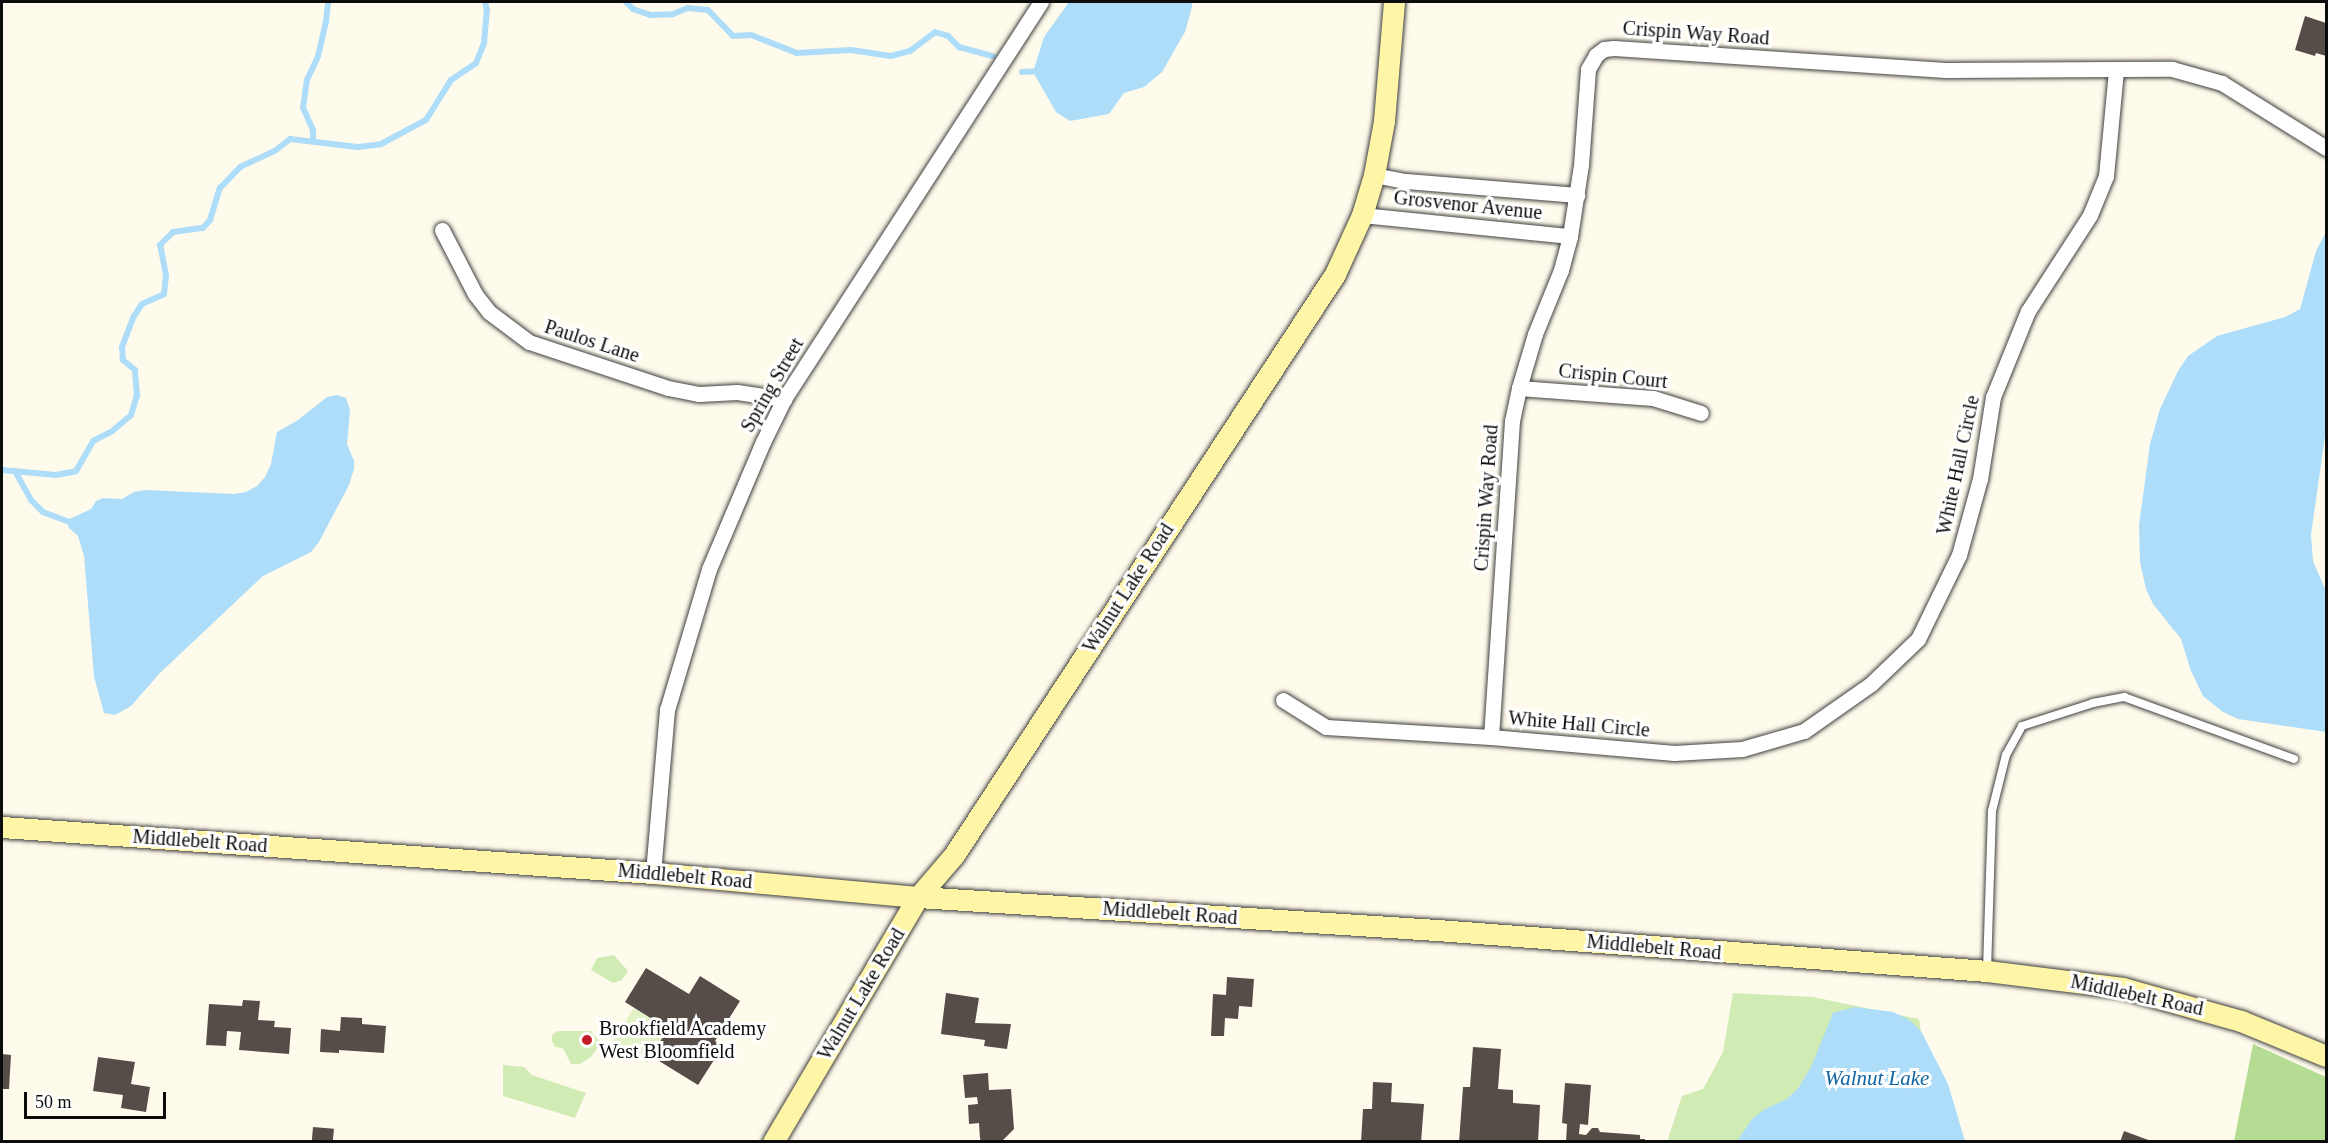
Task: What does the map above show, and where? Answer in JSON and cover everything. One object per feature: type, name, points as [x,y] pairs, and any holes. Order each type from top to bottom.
[{"type":"street","name":"Spring Street","points":[[653,873],[667,710],[709,569],[784,399],[1041,2]]},
{"type":"street","name":"Walnut Lake Road","points":[[773,1142],[918,897],[954,855],[1231,432],[1300,331],[1335,274],[1362,215],[1374,175],[1384,121],[1394,2]]},
{"type":"street","name":"Crispin Way Road","points":[[1491,737],[1512,421],[1519,388],[1570,236],[1577,195],[1588,69],[1596,55],[1604,49],[1945,70],[2172,69],[2222,83],[2326,147]]},
{"type":"street","name":"White Hall Circle","points":[[1283,700],[1326,727],[1491,737],[1674,753],[1742,749],[1804,731],[1871,684],[1918,639],[1959,555],[1980,479],[1993,398],[2028,311],[2090,215],[2106,176],[2116,71]]},
{"type":"street","name":"Grosvenor Avenue","points":[[1374,175],[1406,181],[1577,195]]},
{"type":"street","name":"Grosvenor Avenue","points":[[1362,215],[1570,236]]},
{"type":"street","name":"Paulos Lane","points":[[442,230],[475,294],[489,312],[529,342],[668,388],[699,394],[737,392],[784,399]]},
{"type":"street","name":"Crispin Court","points":[[1519,388],[1653,398],[1701,413]]},
{"type":"street","name":"Middlebelt Road","points":[[2,827],[653,873],[918,897],[1437,930],[1987,971],[2123,988],[2241,1021],[2326,1056]]},
{"type":"lane","points":[[1987,971],[1992,811],[2006,755],[2022,726],[2093,703],[2124,697],[2294,759]]},
{"type":"green space","points":[[614,955],[628,971],[622,980],[613,983],[591,970],[597,958]]},
{"type":"green space","points":[[1733,993],[1813,997],[1919,1019],[1937,1141],[1667,1142],[1682,1096],[1703,1089],[1723,1052]]},
{"type":"green space","points":[[634,1008],[668,1029],[647,1063],[613,1042]]},
{"type":"green space","points":[[558,1031],[591,1031],[601,1043],[591,1057],[580,1064],[571,1064],[563,1048],[555,1047],[552,1041],[552,1035]]},
{"type":"green space","points":[[2253,1044],[2326,1077],[2326,1141],[2234,1141]]},
{"type":"green space","points":[[503,1065],[524,1067],[532,1075],[586,1093],[575,1118],[503,1096]]},
{"type":"water","points":[[1069,2],[1192,2],[1192,7],[1185,32],[1162,72],[1144,87],[1124,93],[1109,114],[1070,121],[1056,112],[1033,72],[1044,37]]},
{"type":"water","points":[[2326,232],[2326,429],[2311,535],[2313,561],[2326,591],[2326,732],[2238,719],[2223,712],[2203,696],[2191,671],[2181,639],[2153,604],[2146,589],[2140,562],[2139,525],[2150,444],[2160,409],[2178,371],[2188,356],[2217,336],[2285,317],[2300,309],[2316,251]]},
{"type":"water","points":[[337,395],[346,398],[350,410],[347,444],[354,461],[354,469],[349,485],[319,542],[311,552],[263,576],[160,673],[131,706],[115,715],[104,713],[94,677],[84,556],[78,536],[69,528],[67,520],[91,509],[96,501],[103,498],[122,499],[134,492],[145,490],[234,494],[246,492],[257,486],[265,477],[271,464],[277,432],[298,420],[327,397]]},
{"type":"water","name":"Walnut Lake","points":[[1855,1007],[1893,1012],[1908,1019],[1921,1031],[1948,1084],[1965,1141],[1737,1141],[1753,1118],[1765,1109],[1787,1099],[1799,1087],[1812,1065],[1833,1013]]},
{"type":"building","points":[[2305,16],[2326,23],[2326,56],[2316,53],[2315,56],[2295,50]]},
{"type":"building","points":[[646,968],[689,994],[700,976],[740,1001],[715,1041],[723,1046],[698,1085],[651,1056],[668,1029],[625,1002]]},
{"type":"building","points":[[1227,977],[1254,979],[1252,1007],[1239,1006],[1238,1019],[1225,1018],[1224,1036],[1211,1036],[1213,994],[1226,995]]},
{"type":"building","points":[[946,993],[979,998],[975,1023],[1011,1024],[1007,1049],[984,1046],[985,1040],[941,1034]]},
{"type":"building","points":[[243,1000],[260,1001],[258,1020],[275,1021],[274,1027],[291,1028],[289,1054],[239,1050],[241,1032],[227,1031],[226,1046],[206,1045],[209,1004],[242,1006]]},
{"type":"building","points":[[341,1017],[362,1018],[362,1024],[386,1026],[384,1053],[339,1050],[339,1053],[320,1052],[321,1029],[340,1031]]},
{"type":"building","points":[[1473,1047],[1501,1049],[1498,1089],[1513,1090],[1513,1103],[1540,1105],[1538,1142],[1459,1142],[1463,1087],[1470,1087]]},
{"type":"building","points":[[2,1054],[11,1055],[9,1089],[2,1089]]},
{"type":"building","points":[[98,1057],[135,1062],[131,1084],[150,1087],[146,1112],[121,1108],[123,1095],[93,1091]]},
{"type":"building","points":[[988,1073],[989,1090],[1011,1089],[1014,1129],[1001,1142],[983,1142],[980,1139],[979,1123],[969,1124],[968,1105],[978,1104],[977,1097],[965,1098],[963,1075]]},
{"type":"building","points":[[1373,1082],[1392,1083],[1391,1102],[1424,1104],[1421,1142],[1361,1142],[1363,1109],[1372,1109]]},
{"type":"building","points":[[1565,1083],[1591,1085],[1588,1125],[1580,1124],[1579,1134],[1586,1135],[1592,1128],[1598,1128],[1600,1132],[1640,1135],[1640,1139],[1645,1139],[1645,1142],[1566,1142],[1567,1124],[1562,1123]]},
{"type":"building","points":[[313,1127],[334,1129],[333,1142],[312,1142]]},
{"type":"building","points":[[2124,1131],[2151,1141],[2151,1142],[2120,1142]]},
{"type":"waterway","points":[[313,141],[313,130],[303,108],[307,80],[318,56],[328,2]]},
{"type":"waterway","points":[[2,470],[56,475],[76,471],[93,441],[111,432],[131,415],[137,395],[135,370],[123,360],[122,347],[134,316],[142,304],[164,294],[166,275],[160,245],[173,232],[203,228],[210,220],[220,188],[240,167],[276,150],[290,139],[358,147],[381,144],[426,120],[451,80],[476,63],[484,43],[487,10],[485,2]]},
{"type":"waterway","points":[[626,2],[633,9],[650,15],[673,14],[688,8],[708,10],[733,36],[751,35],[797,53],[851,50],[891,56],[910,51],[935,32],[948,36],[959,47],[993,56]]},
{"type":"waterway","points":[[1022,72],[1040,71]]},
{"type":"waterway","points":[[15,471],[31,500],[43,512],[67,521]]},
{"type":"place","name":"Brookfield Academy West Bloomfield","points":[[587,1040]]}]
